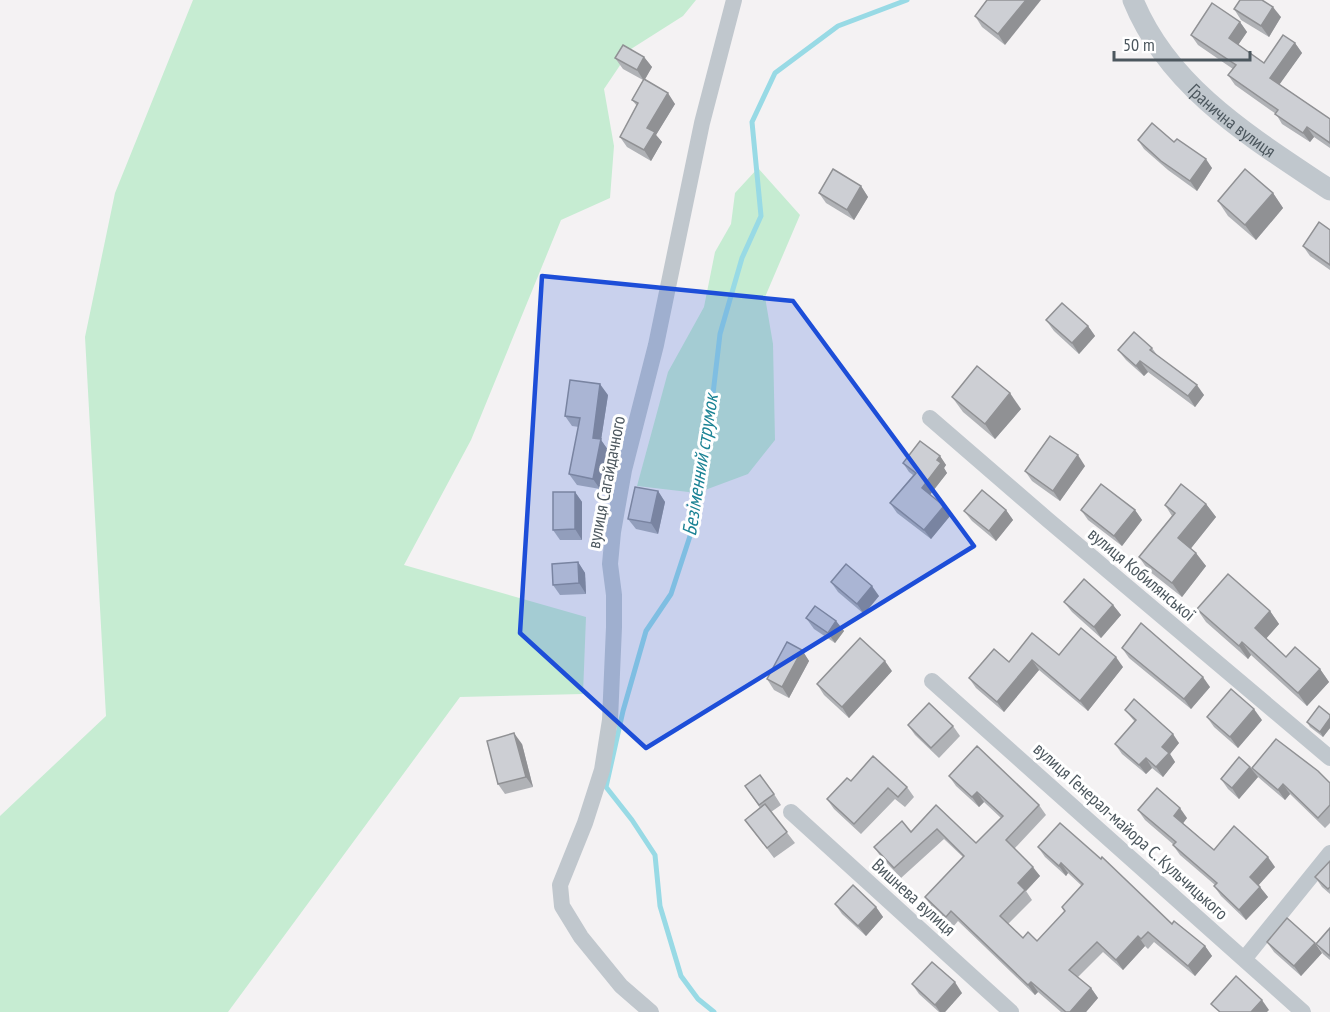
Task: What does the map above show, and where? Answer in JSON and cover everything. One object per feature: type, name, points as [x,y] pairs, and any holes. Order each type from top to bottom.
[{"type":"street","name":"вулиця Сагайдачного","points":[[651,1012],[621,986],[581,937],[562,906],[560,885],[585,823],[602,770],[610,720],[614,627],[614,595],[610,564],[613,532],[624,470],[656,345],[702,123],[733,11],[734,0]]},
{"type":"street","name":"Гранична вулиця","points":[[1133,0],[1142,19],[1167,57],[1202,97],[1227,119],[1330,190]]},
{"type":"street","name":"вулиця Кобилянської","points":[[930,418],[1330,758]]},
{"type":"street","name":"вулиця Генерал-майора С. Кульчицького","points":[[932,681],[1303,1012]]},
{"type":"street","name":"Вишнева вулиця","points":[[791,812],[1011,1012]]},
{"type":"street","points":[[1245,958],[1330,853]]},
{"type":"highlighted area","points":[[542,276],[793,301],[974,546],[646,748],[520,633]]},
{"type":"green space","points":[[193,0],[696,0],[683,16],[631,49],[604,89],[614,146],[610,198],[561,220],[471,440],[404,565],[586,617],[583,694],[460,697],[228,1012],[0,1012],[0,816],[106,716],[85,337],[115,193]]},
{"type":"green space","points":[[758,168],[800,215],[765,297],[773,344],[775,440],[748,474],[697,493],[637,486],[668,372],[704,307],[715,252],[731,224],[735,193]]},
{"type":"building","points":[[987,0],[1026,0],[998,34],[975,16]]},
{"type":"building","points":[[1240,0],[1262,0],[1273,7],[1261,26],[1234,9]]},
{"type":"building","points":[[1212,3],[1240,22],[1229,38],[1264,63],[1283,35],[1295,43],[1270,78],[1330,119],[1330,143],[1307,127],[1303,133],[1275,114],[1278,110],[1228,75],[1236,65],[1191,35]]},
{"type":"building","points":[[623,45],[644,57],[637,70],[615,58]]},
{"type":"building","points":[[644,79],[668,93],[647,128],[655,132],[644,150],[620,137],[638,103],[632,100]]},
{"type":"building","points":[[1152,123],[1174,142],[1177,139],[1206,159],[1190,181],[1161,161],[1138,140]]},
{"type":"building","points":[[833,169],[861,186],[847,210],[819,193]]},
{"type":"building","points":[[1245,169],[1273,193],[1245,225],[1218,201]]},
{"type":"building","points":[[1319,222],[1330,230],[1330,265],[1303,246]]},
{"type":"building","points":[[1062,303],[1088,326],[1072,343],[1046,320]]},
{"type":"building","points":[[1134,332],[1152,348],[1150,350],[1197,385],[1188,396],[1140,361],[1136,366],[1118,350]]},
{"type":"building","points":[[977,366],[1010,393],[985,424],[952,397]]},
{"type":"building","points":[[570,380],[600,384],[593,438],[601,439],[593,479],[569,474],[580,418],[565,416]]},
{"type":"building","points":[[1050,436],[1078,455],[1053,491],[1025,471]]},
{"type":"building","points":[[920,441],[940,456],[937,460],[941,463],[922,488],[944,506],[924,530],[890,503],[916,473],[903,463]]},
{"type":"building","points":[[1101,484],[1135,510],[1114,536],[1081,510]]},
{"type":"building","points":[[1181,484],[1206,504],[1178,538],[1196,553],[1172,583],[1139,557],[1175,513],[1165,505]]},
{"type":"building","points":[[635,487],[658,491],[651,523],[628,519]]},
{"type":"building","points":[[982,490],[1006,510],[989,531],[964,511]]},
{"type":"building","points":[[553,492],[575,492],[575,529],[553,530]]},
{"type":"building","points":[[578,562],[579,583],[553,585],[552,564]]},
{"type":"building","points":[[846,564],[872,586],[857,604],[831,582]]},
{"type":"building","points":[[1228,574],[1270,611],[1255,628],[1286,657],[1295,647],[1320,669],[1298,693],[1242,642],[1239,646],[1197,609]]},
{"type":"building","points":[[1084,579],[1113,605],[1094,627],[1064,602]]},
{"type":"building","points":[[815,606],[836,621],[828,633],[806,618]]},
{"type":"building","points":[[1141,623],[1203,677],[1184,699],[1122,648]]},
{"type":"building","points":[[1081,628],[1116,657],[1080,701],[1032,660],[997,702],[969,678],[994,649],[1009,662],[1032,633],[1059,655]]},
{"type":"building","points":[[860,638],[885,661],[842,707],[817,684]]},
{"type":"building","points":[[787,642],[802,650],[782,687],[767,679]]},
{"type":"building","points":[[1231,689],[1254,709],[1230,737],[1207,717]]},
{"type":"building","points":[[1134,699],[1173,734],[1162,747],[1169,753],[1156,767],[1146,758],[1139,765],[1115,744],[1136,720],[1125,710]]},
{"type":"building","points":[[929,703],[953,726],[931,748],[908,725]]},
{"type":"building","points":[[1319,706],[1330,715],[1320,732],[1307,722]]},
{"type":"building","points":[[514,733],[526,777],[498,784],[487,741]]},
{"type":"building","points":[[1276,739],[1330,783],[1330,805],[1318,818],[1283,784],[1278,790],[1252,768]]},
{"type":"building","points":[[977,746],[1039,805],[1006,840],[1033,867],[1018,883],[1025,890],[1000,916],[1023,938],[1028,932],[1037,941],[1065,911],[1062,907],[1083,884],[1061,863],[1059,866],[1038,847],[1060,823],[1101,859],[1102,857],[1172,924],[1174,921],[1205,946],[1188,966],[1148,932],[1141,939],[1138,936],[1116,960],[1097,942],[1069,970],[1091,988],[1070,1012],[1066,1012],[1031,982],[1028,985],[951,911],[946,917],[925,897],[964,856],[937,829],[894,868],[874,847],[902,821],[911,832],[936,805],[976,843],[1003,816],[977,792],[972,797],[949,776]]},
{"type":"building","points":[[873,756],[907,787],[898,797],[888,788],[854,824],[827,799],[847,778],[851,781]]},
{"type":"building","points":[[1239,757],[1250,767],[1232,788],[1221,779]]},
{"type":"building","points":[[760,775],[774,794],[759,805],[745,786]]},
{"type":"building","points":[[1157,788],[1180,808],[1174,816],[1214,850],[1234,826],[1268,857],[1250,877],[1260,887],[1239,910],[1214,886],[1217,883],[1173,845],[1176,842],[1138,810]]},
{"type":"building","points":[[765,804],[787,832],[767,848],[745,820]]},
{"type":"building","points":[[1330,861],[1330,887],[1328,889],[1315,877]]},
{"type":"building","points":[[853,885],[876,907],[858,926],[835,904]]},
{"type":"building","points":[[1287,918],[1315,943],[1294,966],[1267,942]]},
{"type":"building","points":[[1330,928],[1330,956],[1316,944]]},
{"type":"building","points":[[932,962],[955,982],[935,1005],[912,984]]},
{"type":"building","points":[[1236,976],[1262,1000],[1251,1012],[1220,1012],[1211,1004]]},
{"type":"waterway","name":"Безіменний струмок","points":[[714,1012],[698,999],[681,976],[660,906],[655,855],[632,820],[606,787],[623,711],[646,631],[671,594],[692,530],[709,428],[720,334],[742,258],[761,216],[752,122],[775,73],[838,26],[907,0]]}]
